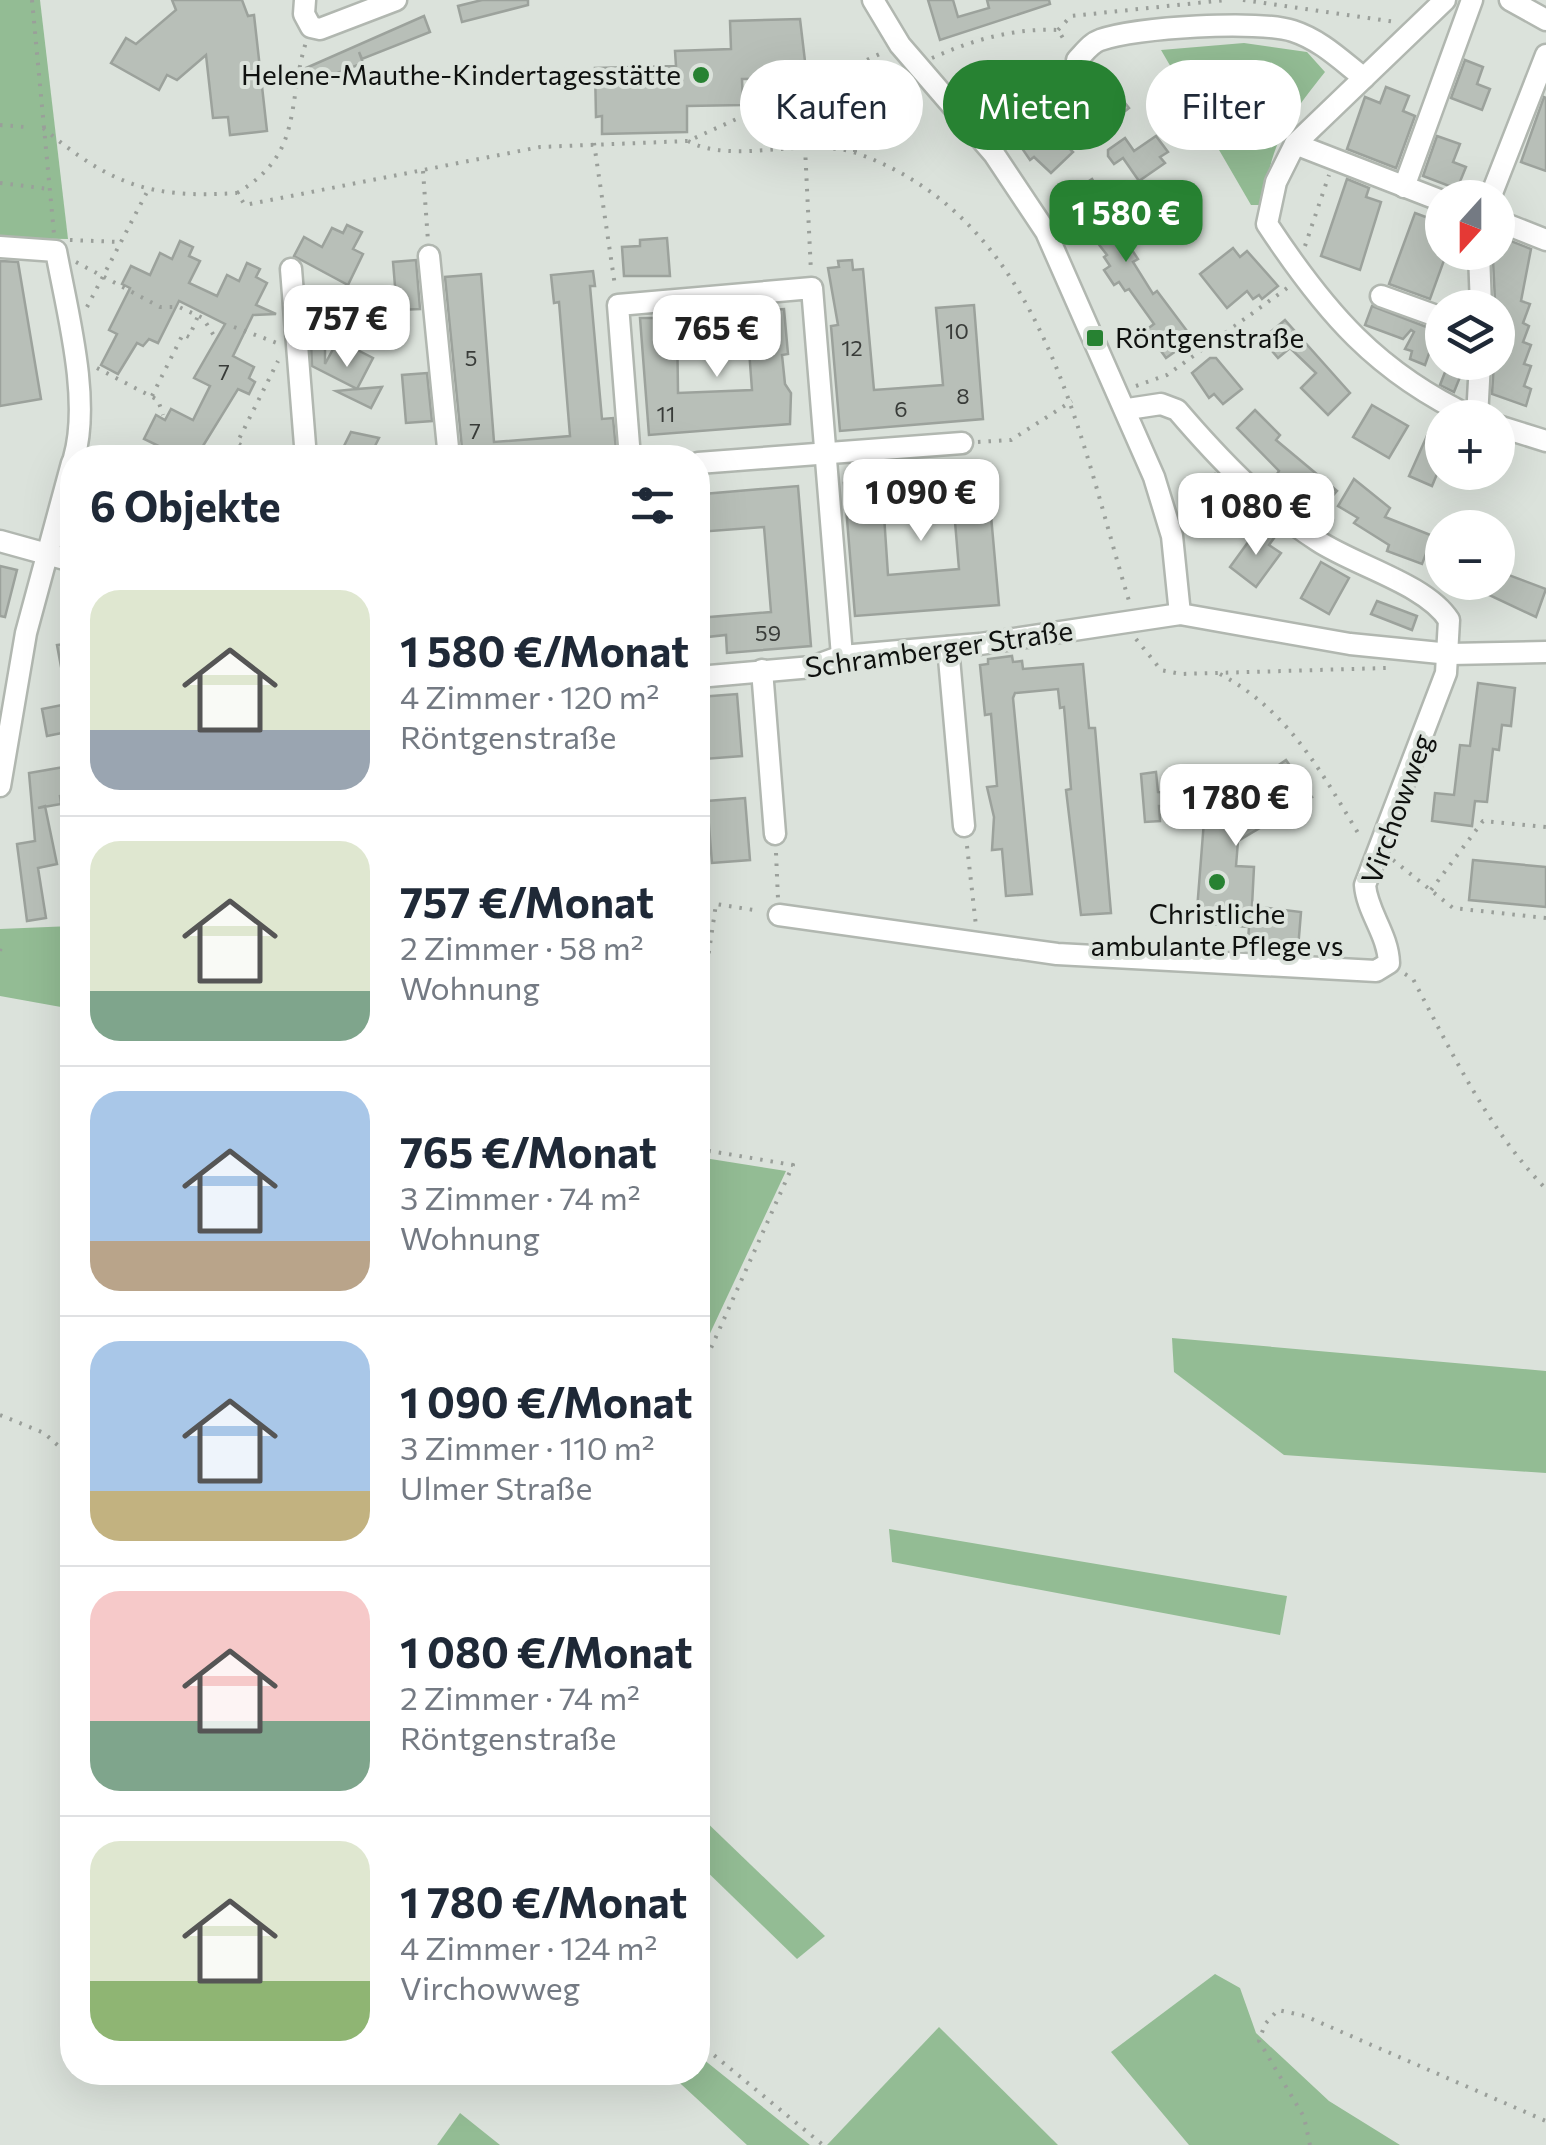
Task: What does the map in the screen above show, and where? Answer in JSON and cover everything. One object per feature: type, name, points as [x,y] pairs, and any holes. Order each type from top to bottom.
[{"type":"street","points":[[305,0],[304,14],[311,27],[334,26],[396,0]]},
{"type":"street","points":[[873,0],[900,44],[994,154],[1046,232],[1128,409],[1172,536],[1180,614],[1350,644],[1450,654],[1546,652]]},
{"type":"street","points":[[1301,138],[1445,0]]},
{"type":"street","points":[[1404,187],[1472,0]]},
{"type":"street","points":[[1510,0],[1546,20]]},
{"type":"street","points":[[1077,60],[1096,40],[1140,32],[1290,30],[1316,40],[1364,78]]},
{"type":"street","points":[[1497,180],[1546,55]]},
{"type":"street","points":[[1301,147],[1425,195]]},
{"type":"street","points":[[1292,150],[1276,182],[1266,224],[1300,274],[1378,362],[1435,400]]},
{"type":"street","points":[[1515,228],[1546,240]]},
{"type":"street","points":[[0,247],[56,251],[73,348],[80,436],[77,445]]},
{"type":"street","points":[[429,256],[448,445]]},
{"type":"street","points":[[291,269],[288,346],[304,445]]},
{"type":"street","points":[[629,445],[618,306],[812,288],[842,656]]},
{"type":"street","points":[[1382,296],[1425,312]]},
{"type":"street","points":[[1128,409],[1161,404],[1177,410],[1264,502],[1356,565],[1429,597],[1449,620],[1450,654]]},
{"type":"street","points":[[1515,431],[1546,441]]},
{"type":"street","points":[[710,463],[962,442]]},
{"type":"street","points":[[0,786],[3,742],[60,504]]},
{"type":"street","points":[[0,541],[60,557]]},
{"type":"street","name":"Schramberger Straße","points":[[710,676],[812,668],[842,656],[948,647],[1180,614]]},
{"type":"street","points":[[948,647],[964,826]]},
{"type":"street","name":"Virchowweg","points":[[1389,962],[1388,942],[1366,896],[1366,884],[1382,850],[1450,654]]},
{"type":"street","points":[[762,670],[776,834]]},
{"type":"street","points":[[779,914],[1075,956],[1376,971],[1389,962]]},
{"type":"path","points":[[32,0],[55,240],[120,242]]},
{"type":"path","points":[[928,60],[963,44],[1007,34],[1058,30],[1071,16],[1226,0]]},
{"type":"path","points":[[1243,0],[1421,26]]},
{"type":"path","points":[[43,128],[87,165],[123,184],[148,190],[237,193],[262,178],[282,153],[291,129],[296,74],[311,27]]},
{"type":"path","points":[[1058,30],[1077,60]]},
{"type":"path","points":[[237,193],[245,205],[540,148],[688,141],[887,51]]},
{"type":"path","points":[[0,125],[25,127]]},
{"type":"path","points":[[688,141],[706,151],[740,149]]},
{"type":"path","points":[[594,143],[618,306]]},
{"type":"path","points":[[804,150],[812,288]]},
{"type":"path","points":[[835,150],[855,152],[904,174],[956,208],[996,256],[1025,302],[1072,402],[1131,622],[1145,656],[1161,670],[1218,673],[1393,668]]},
{"type":"path","points":[[1136,386],[1167,375],[1300,274],[1334,161]]},
{"type":"path","points":[[423,170],[429,256]]},
{"type":"path","points":[[0,183],[49,189]]},
{"type":"path","points":[[148,190],[102,276],[73,348],[152,396],[162,404],[163,415]]},
{"type":"path","points":[[56,251],[160,306],[179,307],[198,316],[216,339]]},
{"type":"path","points":[[152,396],[184,334],[189,337],[198,316]]},
{"type":"path","points":[[234,327],[270,344],[288,346],[237,443],[241,445]]},
{"type":"path","points":[[962,442],[1011,440],[1072,402]]},
{"type":"path","points":[[1218,673],[1246,688],[1284,719],[1365,844],[1382,850],[1453,908],[1546,918]]},
{"type":"path","points":[[1431,890],[1483,821],[1546,827]]},
{"type":"path","points":[[964,826],[978,944]]},
{"type":"path","points":[[710,945],[716,904],[779,914],[776,834]]},
{"type":"path","points":[[1389,962],[1413,979],[1467,1082],[1518,1160],[1546,1189]]},
{"type":"path","points":[[710,1151],[793,1165],[710,1350]]},
{"type":"path","points":[[0,1415],[44,1433],[60,1447]]},
{"type":"path","points":[[1310,2145],[1304,2117],[1259,2042],[1265,2024],[1278,2010],[1305,2016],[1546,2121]]},
{"type":"path","points":[[710,2052],[823,2145]]},
{"type":"green space","points":[[0,0],[40,0],[68,239],[0,238]]},
{"type":"green space","points":[[1244,43],[1307,52],[1325,72],[1301,104],[1301,60],[1167,60],[1161,50]]},
{"type":"green space","points":[[1219,150],[1275,150],[1262,205],[1251,205]]},
{"type":"green space","points":[[60,926],[60,1007],[0,996],[0,929]]},
{"type":"green space","points":[[710,1159],[786,1171],[710,1333]]},
{"type":"green space","points":[[1172,1338],[1546,1371],[1546,1473],[1284,1455],[1174,1372]]},
{"type":"green space","points":[[889,1529],[1287,1596],[1280,1635],[892,1562]]},
{"type":"green space","points":[[710,1826],[825,1936],[797,1959],[710,1875]]},
{"type":"green space","points":[[1215,1974],[1240,1988],[1256,2033],[1329,2101],[1400,2145],[1189,2145],[1111,2052]]},
{"type":"green space","points":[[939,2027],[1058,2145],[827,2145]]},
{"type":"green space","points":[[710,2065],[810,2145],[747,2145],[682,2085],[710,2085]]},
{"type":"green space","points":[[460,2113],[500,2145],[437,2145]]},
{"type":"building","points":[[172,0],[242,0],[248,16],[254,15],[267,131],[230,135],[228,117],[213,118],[206,55],[177,80],[167,75],[159,90],[111,63],[126,38],[136,44],[176,10]]},
{"type":"building","points":[[482,0],[528,0],[528,5],[462,22],[458,6]]},
{"type":"building","points":[[928,0],[953,0],[958,17],[989,8],[987,0],[1049,0],[1050,4],[940,40]]},
{"type":"building","points":[[424,16],[430,32],[362,59],[359,52],[363,63],[312,83],[306,68]]},
{"type":"building","name":"Helene-Mauthe-Kindertagesstätte","points":[[800,19],[805,60],[740,60],[740,105],[687,106],[687,132],[602,134],[602,116],[596,117],[595,68],[676,66],[675,51],[731,49],[730,21]]},
{"type":"building","points":[[1465,60],[1483,67],[1477,84],[1490,89],[1482,110],[1451,98]]},
{"type":"building","points":[[1386,87],[1409,96],[1403,111],[1415,116],[1396,168],[1347,149],[1365,97],[1380,103]]},
{"type":"building","points":[[1546,98],[1546,171],[1521,162]]},
{"type":"building","points":[[1437,136],[1460,144],[1453,162],[1466,167],[1461,180],[1423,176]]},
{"type":"building","points":[[1126,139],[1134,151],[1146,143],[1146,150],[1168,152],[1160,157],[1165,163],[1139,181],[1123,158],[1114,164],[1108,156],[1108,150],[1126,150]]},
{"type":"building","points":[[1023,150],[1073,152],[1051,173],[1034,157],[1030,160]]},
{"type":"building","points":[[1092,179],[1105,200],[1113,194],[1127,215],[1111,225],[1126,250],[1130,247],[1138,259],[1133,262],[1153,294],[1157,291],[1193,339],[1166,358],[1146,330],[1154,324],[1129,289],[1125,291],[1119,282],[1114,285],[1104,270],[1110,266],[1104,257],[1107,255],[1063,198]]},
{"type":"building","points":[[1347,179],[1369,188],[1366,197],[1381,202],[1360,270],[1321,256]]},
{"type":"building","points":[[1415,213],[1425,217],[1425,270],[1440,270],[1433,290],[1425,290],[1425,297],[1389,284]]},
{"type":"building","points":[[347,225],[362,232],[353,249],[363,254],[348,285],[294,256],[304,237],[322,247],[332,228],[343,233]]},
{"type":"building","points":[[667,238],[670,276],[624,276],[622,247],[640,246],[640,240]]},
{"type":"building","points":[[180,241],[193,247],[189,256],[200,261],[189,283],[217,296],[227,275],[239,281],[247,263],[260,269],[256,277],[267,283],[256,305],[276,314],[253,315],[233,356],[254,367],[249,378],[255,382],[249,394],[238,389],[204,445],[157,445],[144,439],[156,415],[165,420],[171,409],[193,420],[210,386],[194,378],[225,324],[179,301],[158,343],[149,339],[143,346],[137,343],[118,374],[101,365],[117,334],[109,330],[130,288],[122,284],[131,266],[150,275],[160,253],[172,259]]},
{"type":"building","points":[[1515,243],[1531,249],[1521,301],[1530,304],[1523,323],[1529,326],[1523,342],[1531,345],[1524,364],[1531,366],[1524,386],[1531,389],[1526,406],[1492,394],[1493,380],[1515,380],[1515,290],[1494,290],[1493,270],[1515,270]]},
{"type":"building","points":[[1233,248],[1240,257],[1247,251],[1278,286],[1262,299],[1259,295],[1253,299],[1247,291],[1227,308],[1200,274]]},
{"type":"building","points":[[416,260],[420,309],[397,310],[393,262]]},
{"type":"building","points":[[852,260],[853,270],[863,269],[874,390],[943,385],[936,308],[974,305],[983,419],[840,431],[831,326],[838,325],[828,268],[839,267],[838,261]]},
{"type":"building","points":[[0,261],[18,262],[41,399],[0,406]]},
{"type":"building","points":[[593,271],[595,286],[590,286],[602,419],[613,418],[616,445],[462,445],[445,277],[481,274],[494,442],[570,436],[559,302],[554,303],[551,275]]},
{"type":"building","points":[[772,305],[772,310],[784,309],[788,354],[782,355],[785,384],[791,393],[790,424],[649,435],[640,318],[677,318],[678,393],[752,390],[746,309]]},
{"type":"building","points":[[1372,306],[1425,326],[1425,365],[1410,359],[1412,351],[1405,349],[1414,332],[1411,330],[1403,339],[1365,325]]},
{"type":"building","points":[[1285,320],[1350,393],[1328,415],[1301,388],[1316,373],[1290,348],[1278,358],[1262,339]]},
{"type":"building","points":[[338,340],[373,358],[357,389],[312,366],[311,342],[325,349],[325,364]]},
{"type":"building","points":[[1210,358],[1216,358],[1242,389],[1223,404],[1214,394],[1209,398],[1192,373]]},
{"type":"building","points":[[427,373],[432,421],[406,423],[402,375]]},
{"type":"building","points":[[1442,380],[1459,380],[1454,392],[1440,385]]},
{"type":"building","points":[[382,387],[371,408],[336,391]]},
{"type":"building","points":[[1372,405],[1408,426],[1389,458],[1353,437]]},
{"type":"building","points":[[1255,410],[1280,435],[1276,440],[1337,491],[1320,510],[1277,474],[1279,471],[1237,428]]},
{"type":"building","points":[[351,432],[379,438],[376,445],[344,445]]},
{"type":"building","points":[[1425,440],[1425,483],[1409,476]]},
{"type":"building","points":[[987,471],[999,605],[855,616],[844,483]],"holes":[[[954,510],[959,569],[888,575],[884,515]]]},
{"type":"building","points":[[1215,474],[1238,498],[1209,527],[1185,504]]},
{"type":"building","points":[[1354,479],[1390,508],[1385,517],[1425,533],[1422,564],[1387,551],[1389,545],[1354,523],[1358,518],[1338,506]]},
{"type":"building","points":[[798,486],[811,646],[727,653],[726,635],[710,637],[710,617],[771,612],[764,527],[710,531],[710,493]]},
{"type":"building","points":[[1259,527],[1274,538],[1269,545],[1281,553],[1256,587],[1230,567]]},
{"type":"building","points":[[1321,562],[1349,578],[1329,614],[1301,598]]},
{"type":"building","points":[[0,566],[17,570],[5,617],[0,616]]},
{"type":"building","points":[[1515,577],[1546,589],[1536,617],[1500,600],[1515,600]]},
{"type":"building","points":[[1377,601],[1417,616],[1412,630],[1371,614]]},
{"type":"building","points":[[1012,656],[1013,662],[1022,661],[1023,669],[1083,664],[1089,728],[1095,728],[1111,913],[1081,915],[1066,790],[1071,789],[1064,707],[1060,708],[1058,689],[1015,693],[1013,698],[1032,894],[1006,896],[1002,849],[992,850],[994,817],[987,787],[997,786],[991,714],[985,715],[980,665],[988,664],[988,659]]},
{"type":"building","points":[[1478,683],[1515,688],[1511,726],[1502,725],[1499,750],[1493,749],[1487,802],[1475,801],[1472,826],[1432,821],[1435,793],[1454,795],[1460,745],[1470,746]]},
{"type":"building","points":[[737,694],[742,756],[710,759],[710,696]]},
{"type":"building","points":[[60,705],[60,733],[47,736],[42,709]]},
{"type":"building","points":[[1286,760],[1312,797],[1238,841],[1236,866],[1254,867],[1252,906],[1301,912],[1298,949],[1248,940],[1249,927],[1196,923],[1205,808],[1159,806],[1160,821],[1145,822],[1141,774],[1156,772],[1158,792],[1206,794],[1212,783],[1236,785],[1241,791]]},
{"type":"building","points":[[60,768],[60,804],[45,807],[57,864],[38,868],[46,918],[27,921],[17,844],[35,841],[29,773]]},
{"type":"building","points":[[745,798],[750,860],[712,863],[710,801]]},
{"type":"building","points":[[1473,860],[1546,867],[1546,907],[1469,900]]},
{"type":"place","name":"Helene-Mauthe-Kindertagesstätte","points":[[701,75]]},
{"type":"place","name":"Röntgenstraße","points":[[1095,338]]},
{"type":"place","name":"Christliche ambulante Pflege vs","points":[[1217,882]]}]
